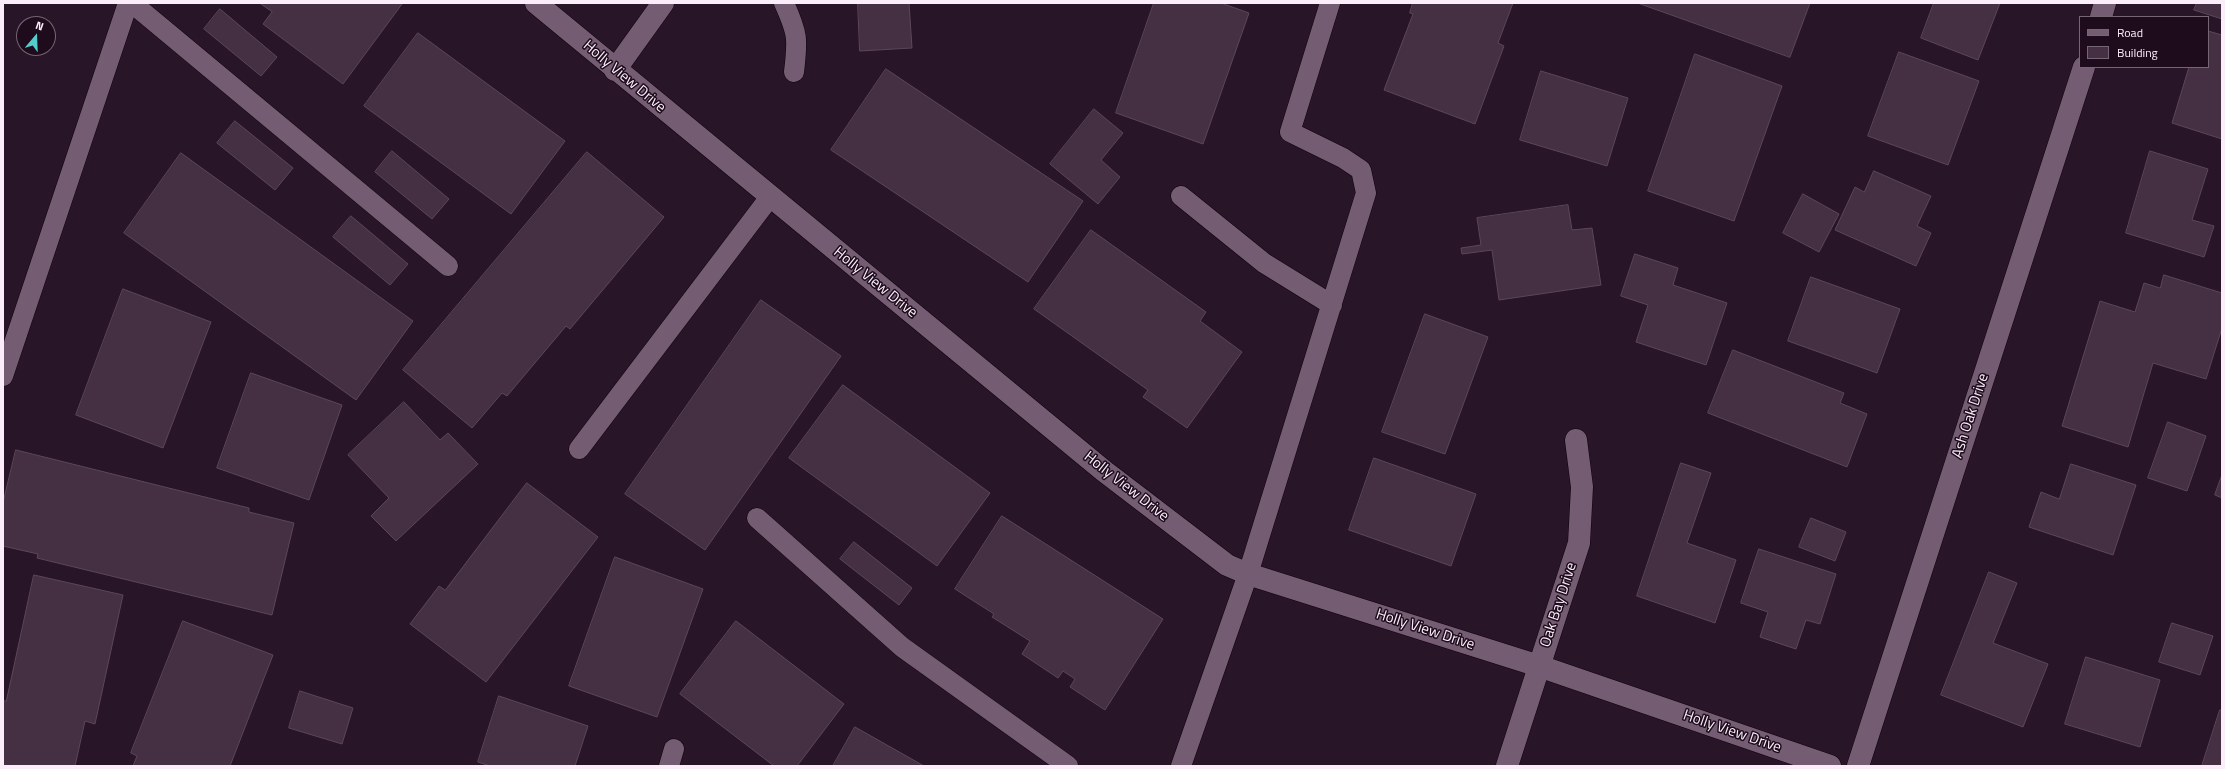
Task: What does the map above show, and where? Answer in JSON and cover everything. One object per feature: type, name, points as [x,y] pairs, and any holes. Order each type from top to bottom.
[{"type":"street","name":"Holly View Drive","points":[[536,3],[615,70],[1104,471],[1227,565],[1248,574],[1539,666],[1830,766]]},
{"type":"street","points":[[615,70],[663,3]]},
{"type":"street","points":[[2101,16],[2105,3]]},
{"type":"street","name":"Ash Oak Drive","points":[[1858,766],[2084,68]]},
{"type":"street","name":"Oak Bay Drive","points":[[1507,766],[1579,543],[1582,487],[1576,440]]},
{"type":"lane","points":[[3,376],[128,3]]},
{"type":"lane","points":[[132,3],[448,266]]},
{"type":"lane","points":[[784,3],[793,22],[798,41],[794,72]]},
{"type":"lane","points":[[1181,766],[1248,574],[1366,193],[1361,170],[1343,158],[1290,132],[1330,3]]},
{"type":"lane","points":[[1181,196],[1264,263],[1332,305]]},
{"type":"lane","points":[[579,449],[770,197]]},
{"type":"lane","points":[[757,518],[902,647],[1068,766]]},
{"type":"building","points":[[260,3],[402,4],[343,84],[263,24],[272,12]]},
{"type":"building","points":[[858,3],[909,3],[912,48],[860,51]]},
{"type":"building","points":[[1154,3],[1221,3],[1249,13],[1203,144],[1116,113]]},
{"type":"building","points":[[1413,3],[1513,3],[1498,43],[1504,46],[1475,124],[1384,90],[1413,14],[1410,13]]},
{"type":"building","points":[[1638,3],[1810,3],[1790,57]]},
{"type":"building","points":[[1934,3],[2000,3],[1978,60],[1921,38]]},
{"type":"building","points":[[2197,3],[2222,3],[2222,19],[2194,10]]},
{"type":"building","points":[[220,9],[277,57],[261,76],[204,29]]},
{"type":"building","points":[[2209,31],[2222,35],[2222,139],[2172,123],[2189,68],[2209,68]]},
{"type":"building","points":[[418,33],[565,141],[511,214],[364,106]]},
{"type":"building","points":[[1899,52],[1979,81],[1948,165],[1868,136]]},
{"type":"building","points":[[1695,54],[1782,86],[1734,221],[1648,191]]},
{"type":"building","points":[[886,69],[1083,201],[1028,282],[831,150]]},
{"type":"building","points":[[1541,71],[1628,98],[1607,166],[1520,140]]},
{"type":"building","points":[[1094,109],[1123,133],[1101,160],[1120,177],[1098,204],[1050,164]]},
{"type":"building","points":[[235,121],[293,168],[275,190],[217,143]]},
{"type":"building","points":[[392,151],[449,199],[432,219],[375,172]]},
{"type":"building","points":[[2150,151],[2208,169],[2192,220],[2214,226],[2204,257],[2126,233]]},
{"type":"building","points":[[587,152],[664,217],[570,329],[566,326],[507,396],[502,393],[472,428],[403,370]]},
{"type":"building","points":[[181,153],[413,321],[356,400],[124,233]]},
{"type":"building","points":[[1874,171],[1931,196],[1917,226],[1931,233],[1916,266],[1835,230],[1855,187],[1864,192]]},
{"type":"building","points":[[1803,194],[1839,214],[1819,252],[1783,233]]},
{"type":"building","points":[[1568,205],[1572,230],[1592,228],[1601,285],[1499,300],[1492,250],[1462,254],[1461,248],[1481,245],[1477,218]]},
{"type":"building","points":[[351,216],[408,264],[390,285],[333,237]]},
{"type":"building","points":[[1091,230],[1206,312],[1200,321],[1242,352],[1187,428],[1143,397],[1148,390],[1034,309]]},
{"type":"building","points":[[1635,254],[1678,268],[1673,285],[1727,303],[1706,365],[1636,342],[1648,305],[1621,296]]},
{"type":"building","points":[[2164,275],[2222,293],[2222,328],[2206,379],[2153,363],[2128,447],[2062,426],[2100,301],[2135,312],[2144,283],[2160,288]]},
{"type":"building","points":[[1811,277],[1900,309],[1877,373],[1788,341]]},
{"type":"building","points":[[123,289],[211,322],[163,448],[76,415]]},
{"type":"building","points":[[761,300],[841,356],[705,550],[625,494]]},
{"type":"building","points":[[1425,314],[1488,337],[1445,454],[1382,432]]},
{"type":"building","points":[[1733,350],[1844,393],[1840,403],[1867,414],[1847,467],[1708,413]]},
{"type":"building","points":[[251,373],[342,405],[309,500],[217,468]]},
{"type":"building","points":[[843,385],[990,493],[937,566],[789,458]]},
{"type":"building","points":[[404,402],[440,440],[448,433],[478,464],[396,541],[371,516],[389,498],[348,455]]},
{"type":"building","points":[[2168,422],[2206,436],[2187,491],[2148,478]]},
{"type":"building","points":[[16,450],[249,508],[249,512],[294,523],[272,615],[37,558],[38,554],[3,546],[3,503]]},
{"type":"building","points":[[1374,458],[1476,494],[1451,566],[1349,530]]},
{"type":"building","points":[[1681,463],[1711,473],[1687,543],[1736,560],[1715,623],[1637,596]]},
{"type":"building","points":[[2071,464],[2136,485],[2113,555],[2029,527],[2041,492],[2059,499]]},
{"type":"building","points":[[2222,475],[2222,498],[2215,495]]},
{"type":"building","points":[[527,483],[598,537],[486,682],[410,624],[439,586],[445,590]]},
{"type":"building","points":[[1002,516],[1163,619],[1105,710],[1070,687],[1075,679],[1063,671],[1058,678],[1022,654],[1030,641],[992,617],[994,614],[955,589]]},
{"type":"building","points":[[1811,518],[1846,532],[1835,561],[1799,547]]},
{"type":"building","points":[[854,542],[912,588],[899,605],[840,559]]},
{"type":"building","points":[[1759,549],[1836,574],[1820,624],[1806,620],[1796,649],[1760,637],[1768,612],[1741,603]]},
{"type":"building","points":[[615,557],[703,589],[657,717],[569,686]]},
{"type":"building","points":[[1989,572],[2017,583],[1993,643],[2048,664],[2023,727],[1941,695]]},
{"type":"building","points":[[34,575],[123,595],[95,724],[85,721],[75,766],[3,766],[3,701],[6,701]]},
{"type":"building","points":[[183,621],[273,655],[230,766],[133,766],[137,756],[131,753]]},
{"type":"building","points":[[736,621],[844,704],[797,766],[774,766],[680,694]]},
{"type":"building","points":[[2172,623],[2213,636],[2200,675],[2159,662]]},
{"type":"building","points":[[2086,657],[2160,680],[2140,747],[2065,724]]},
{"type":"building","points":[[300,691],[353,708],[342,744],[289,728]]},
{"type":"building","points":[[499,696],[588,726],[575,766],[490,766],[478,762]]},
{"type":"building","points":[[2220,710],[2222,711],[2222,766],[2202,766]]},
{"type":"building","points":[[855,727],[924,766],[833,766]]}]
